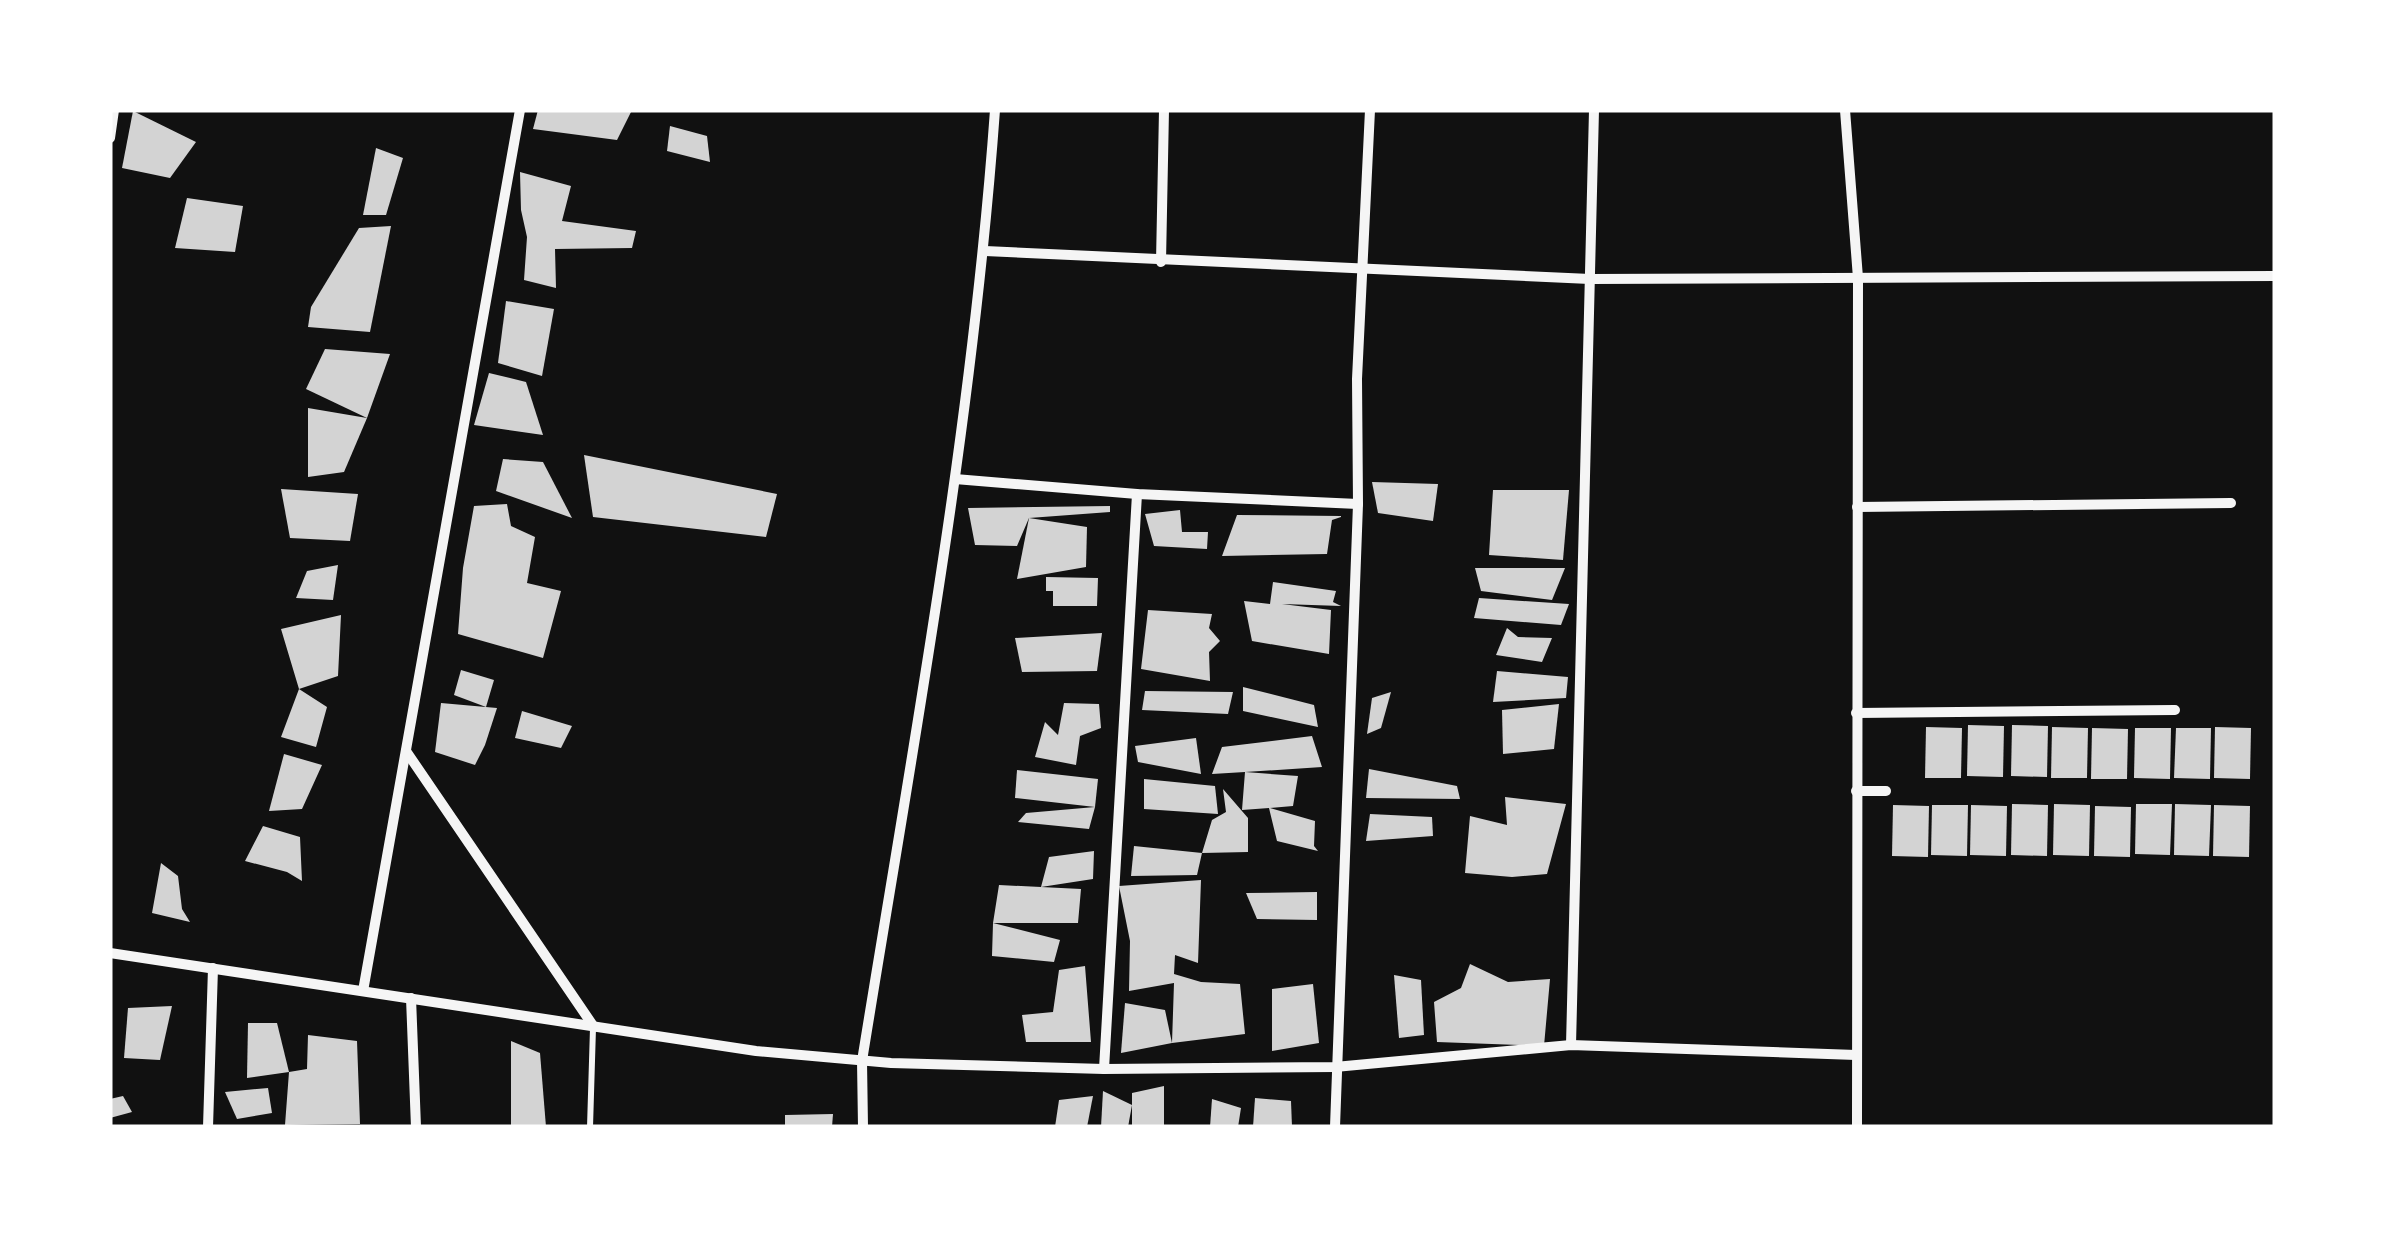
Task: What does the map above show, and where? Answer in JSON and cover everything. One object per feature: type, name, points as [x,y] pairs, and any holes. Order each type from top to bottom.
[{"type":"street","points":[[110,138],[114,110]]},
{"type":"street","points":[[362,991],[520,110]]},
{"type":"street","points":[[864,1127],[862,1061],[956,479],[985,251],[995,110]]},
{"type":"street","points":[[1162,262],[1164,110]]},
{"type":"street","points":[[1335,1127],[1358,504],[1357,380],[1370,110]]},
{"type":"street","points":[[1571,1045],[1594,110]]},
{"type":"street","points":[[1845,110],[1858,278],[1857,1127]]},
{"type":"street","points":[[985,251],[1590,279],[2275,276]]},
{"type":"street","points":[[956,479],[1137,494],[1358,504]]},
{"type":"street","points":[[1104,1069],[1137,494]]},
{"type":"street","points":[[1857,507],[2231,503]]},
{"type":"street","points":[[1856,713],[2175,710]]},
{"type":"street","points":[[405,750],[594,1027]]},
{"type":"street","points":[[1856,791],[1886,791]]},
{"type":"street","points":[[110,952],[756,1051],[862,1061],[1104,1069],[1335,1068],[1571,1045],[1856,1056]]},
{"type":"street","points":[[208,1127],[213,968]]},
{"type":"street","points":[[411,998],[416,1127]]},
{"type":"lane","points":[[590,1127],[594,1027]]},
{"type":"building","points":[[538,110],[632,110],[617,140],[533,129]]},
{"type":"building","points":[[133,111],[196,142],[170,178],[122,168]]},
{"type":"building","points":[[670,126],[707,136],[710,162],[667,151]]},
{"type":"building","points":[[376,148],[403,158],[386,215],[363,215]]},
{"type":"building","points":[[520,172],[571,186],[562,221],[636,231],[632,248],[555,249],[556,288],[524,280],[527,237],[521,210]]},
{"type":"building","points":[[187,198],[243,206],[235,252],[175,248]]},
{"type":"building","points":[[391,226],[370,332],[308,327],[311,307],[359,228]]},
{"type":"building","points":[[506,301],[554,309],[542,376],[498,363]]},
{"type":"building","points":[[325,349],[390,354],[367,418],[306,389]]},
{"type":"building","points":[[489,373],[526,382],[543,435],[474,425]]},
{"type":"building","points":[[308,408],[367,418],[344,472],[308,477]]},
{"type":"building","points":[[584,455],[777,494],[766,537],[593,517]]},
{"type":"building","points":[[503,459],[543,462],[572,518],[496,491]]},
{"type":"building","points":[[1372,482],[1438,484],[1433,521],[1378,513]]},
{"type":"building","points":[[281,489],[358,494],[350,541],[290,538]]},
{"type":"building","points":[[1493,490],[1569,490],[1563,560],[1489,555]]},
{"type":"building","points":[[507,504],[511,526],[535,537],[527,583],[561,591],[543,658],[458,634],[463,568],[474,506]]},
{"type":"building","points":[[1110,506],[1110,512],[1029,518],[1017,546],[975,545],[968,508]]},
{"type":"building","points":[[1180,510],[1182,532],[1208,532],[1207,549],[1154,546],[1145,514]]},
{"type":"building","points":[[1237,515],[1341,517],[1332,520],[1327,554],[1222,556]]},
{"type":"building","points":[[1029,518],[1087,527],[1086,567],[1017,579]]},
{"type":"building","points":[[338,565],[333,600],[296,598],[307,571]]},
{"type":"building","points":[[1475,568],[1565,568],[1552,600],[1481,591]]},
{"type":"building","points":[[1046,577],[1098,578],[1097,606],[1053,606],[1053,591],[1046,591]]},
{"type":"building","points":[[1273,582],[1336,591],[1333,602],[1341,606],[1282,604],[1331,610],[1329,654],[1252,641],[1244,601],[1270,604]]},
{"type":"building","points":[[1479,598],[1569,604],[1561,625],[1474,618]]},
{"type":"building","points":[[1148,610],[1212,614],[1209,628],[1220,641],[1209,652],[1210,681],[1141,669]]},
{"type":"building","points":[[341,615],[338,676],[299,689],[281,629]]},
{"type":"building","points":[[1507,628],[1518,637],[1552,638],[1542,662],[1496,655]]},
{"type":"building","points":[[1102,633],[1097,671],[1022,672],[1015,638]]},
{"type":"building","points":[[461,670],[494,680],[486,707],[454,695]]},
{"type":"building","points":[[1497,671],[1568,677],[1566,698],[1493,702]]},
{"type":"building","points":[[1243,687],[1314,705],[1318,727],[1243,711]]},
{"type":"building","points":[[299,689],[327,707],[316,747],[281,737]]},
{"type":"building","points":[[1145,691],[1233,692],[1228,714],[1142,710]]},
{"type":"building","points":[[1391,692],[1381,728],[1367,734],[1372,698]]},
{"type":"building","points":[[441,703],[497,708],[475,765],[435,752]]},
{"type":"building","points":[[1064,703],[1099,704],[1101,728],[1080,736],[1076,765],[1035,757],[1045,722],[1058,735]]},
{"type":"building","points":[[1559,704],[1554,749],[1503,754],[1502,710]]},
{"type":"building","points":[[522,711],[572,726],[561,748],[515,738]]},
{"type":"building","points":[[1968,725],[2004,726],[2003,777],[1967,776]]},
{"type":"building","points":[[2012,725],[2048,726],[2047,777],[2011,776]]},
{"type":"building","points":[[1926,727],[1962,728],[1961,778],[1925,778]]},
{"type":"building","points":[[2052,727],[2088,728],[2087,778],[2051,778]]},
{"type":"building","points":[[2215,727],[2251,728],[2250,779],[2214,778]]},
{"type":"building","points":[[2092,728],[2128,729],[2127,779],[2091,779]]},
{"type":"building","points":[[2135,728],[2171,728],[2170,779],[2134,778]]},
{"type":"building","points":[[2176,728],[2211,728],[2210,779],[2174,778]]},
{"type":"building","points":[[1312,736],[1322,767],[1212,774],[1222,747]]},
{"type":"building","points":[[1196,738],[1201,774],[1138,762],[1135,746]]},
{"type":"building","points":[[284,754],[322,765],[302,809],[269,811]]},
{"type":"building","points":[[1369,769],[1457,786],[1460,799],[1366,798]]},
{"type":"building","points":[[1017,770],[1098,779],[1095,807],[1015,798]]},
{"type":"building","points":[[1245,772],[1298,776],[1293,806],[1270,808],[1315,821],[1314,846],[1318,851],[1277,841],[1269,808],[1242,810]]},
{"type":"building","points":[[1144,779],[1215,786],[1218,814],[1144,809]]},
{"type":"building","points":[[1223,789],[1248,818],[1248,852],[1202,853],[1212,820],[1226,812]]},
{"type":"building","points":[[1505,797],[1566,804],[1547,874],[1512,877],[1465,873],[1470,816],[1507,825]]},
{"type":"building","points":[[2012,804],[2048,805],[2047,856],[2011,855]]},
{"type":"building","points":[[2054,804],[2090,805],[2089,856],[2053,855]]},
{"type":"building","points":[[2136,804],[2172,804],[2170,855],[2135,854]]},
{"type":"building","points":[[2175,804],[2211,805],[2209,856],[2174,855]]},
{"type":"building","points":[[1893,805],[1929,806],[1928,857],[1892,856]]},
{"type":"building","points":[[1932,805],[1968,805],[1967,856],[1931,855]]},
{"type":"building","points":[[1971,805],[2007,806],[2006,856],[1970,855]]},
{"type":"building","points":[[2214,805],[2250,806],[2249,857],[2213,856]]},
{"type":"building","points":[[2095,806],[2131,807],[2130,857],[2094,856]]},
{"type":"building","points":[[1095,807],[1089,829],[1018,822],[1026,813]]},
{"type":"building","points":[[1370,814],[1432,817],[1433,836],[1366,841]]},
{"type":"building","points":[[263,826],[300,837],[302,881],[287,872],[245,861]]},
{"type":"building","points":[[1134,846],[1202,853],[1197,875],[1131,876]]},
{"type":"building","points":[[1094,851],[1093,879],[1041,887],[1049,857]]},
{"type":"building","points":[[161,863],[178,876],[182,909],[190,922],[152,913]]},
{"type":"building","points":[[1201,880],[1198,963],[1175,955],[1174,974],[1201,982],[1240,984],[1245,1034],[1172,1043],[1174,983],[1129,991],[1130,941],[1119,886]]},
{"type":"building","points":[[999,885],[1081,889],[1078,923],[993,923]]},
{"type":"building","points":[[1317,892],[1317,920],[1257,919],[1246,893]]},
{"type":"building","points":[[993,923],[1060,940],[1054,962],[992,956]]},
{"type":"building","points":[[1470,964],[1508,982],[1550,979],[1544,1046],[1437,1042],[1434,1002],[1461,988]]},
{"type":"building","points":[[1085,966],[1091,1042],[1026,1042],[1022,1015],[1053,1012],[1059,970]]},
{"type":"building","points":[[1394,975],[1421,980],[1424,1035],[1399,1038]]},
{"type":"building","points":[[1313,984],[1319,1043],[1272,1051],[1272,989]]},
{"type":"building","points":[[1125,1003],[1165,1010],[1172,1043],[1121,1053]]},
{"type":"building","points":[[172,1006],[160,1060],[124,1058],[128,1008]]},
{"type":"building","points":[[248,1023],[277,1023],[289,1072],[247,1078]]},
{"type":"building","points":[[308,1035],[357,1041],[360,1124],[285,1125],[289,1072],[307,1069]]},
{"type":"building","points":[[511,1041],[540,1053],[546,1127],[511,1127]]},
{"type":"building","points":[[1164,1086],[1164,1127],[1132,1127],[1132,1093]]},
{"type":"building","points":[[268,1088],[272,1113],[237,1119],[225,1092]]},
{"type":"building","points":[[1103,1091],[1132,1105],[1128,1127],[1101,1127]]},
{"type":"building","points":[[123,1096],[132,1112],[110,1118],[110,1099]]},
{"type":"building","points":[[1093,1096],[1087,1127],[1055,1127],[1059,1100]]},
{"type":"building","points":[[1255,1098],[1291,1101],[1292,1127],[1253,1127]]},
{"type":"building","points":[[1212,1099],[1241,1108],[1238,1127],[1210,1127]]},
{"type":"building","points":[[833,1114],[832,1127],[785,1127],[785,1115]]}]
